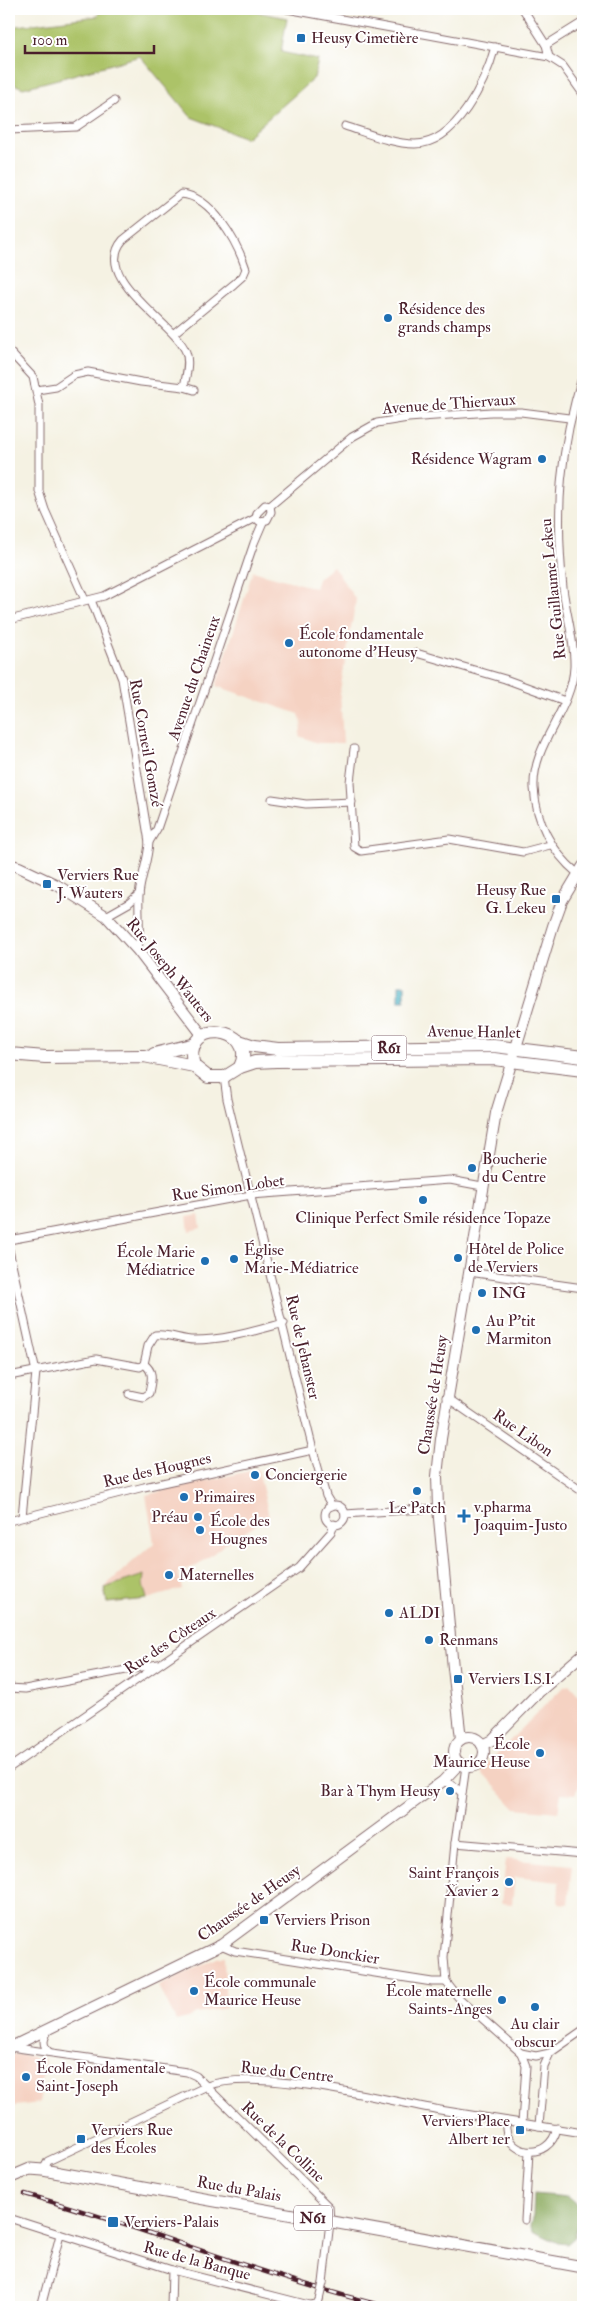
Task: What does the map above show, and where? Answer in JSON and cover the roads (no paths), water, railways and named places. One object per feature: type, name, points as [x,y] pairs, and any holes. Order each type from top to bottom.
[{"type":"highway","name":"R61","points":[[144,1056],[199,1040],[218,1032],[225,1033],[239,1041]]},
{"type":"highway","points":[[194,1066],[191,1057],[199,1040]]},
{"type":"highway","name":"Avenue Hanlet","points":[[239,1041],[254,1046],[304,1049],[516,1047],[583,1057]]},
{"type":"highway","points":[[239,1041],[243,1056],[240,1067]]},
{"type":"highway","name":"R61","points":[[9,1054],[44,1057],[144,1056],[194,1066],[208,1077],[224,1077]]},
{"type":"highway","name":"Avenue Hanlet","points":[[512,1060],[583,1070]]},
{"type":"highway","name":"R61","points":[[240,1067],[255,1062],[276,1061],[512,1060]]},
{"type":"main road","name":"Rue Joseph Wauters","points":[[9,864],[57,885],[106,916],[138,951],[199,1040]]},
{"type":"main road","name":"Chaussée de Heusy","points":[[462,1738],[453,1668],[436,1476],[446,1397],[496,1113],[552,926],[562,901],[580,870]]},
{"type":"main road","name":"R61","points":[[224,1077],[240,1067]]},
{"type":"main road","points":[[482,1745],[492,1740],[539,1692],[583,1654]]},
{"type":"main road","points":[[462,1738],[474,1738],[482,1745],[481,1760],[474,1766],[463,1765],[455,1756],[454,1751],[462,1738]]},
{"type":"main road","name":"Chaussée de Heusy","points":[[10,2048],[221,1945],[443,1782],[463,1765]]},
{"type":"main road","name":"Rue du Palais","points":[[9,2178],[30,2169],[43,2170],[583,2266]]},
{"type":"street","points":[[287,9],[550,57],[563,66],[583,94]]},
{"type":"street","points":[[523,9],[546,45],[550,57]]},
{"type":"street","points":[[546,45],[583,22]]},
{"type":"street","points":[[345,126],[402,143],[426,144],[437,140],[445,134],[480,90],[490,66],[495,47]]},
{"type":"street","points":[[9,130],[76,127],[114,101]]},
{"type":"street","points":[[173,334],[243,276],[246,269],[233,238],[218,219],[191,195],[181,194],[123,240],[116,248],[114,257],[120,273],[134,297],[173,334],[186,351],[188,359],[184,387]]},
{"type":"street","points":[[9,351],[27,368],[33,377],[37,390],[56,387],[74,375],[88,372],[194,390]]},
{"type":"street","name":"Rue Guillaume Lekeu","points":[[580,870],[550,845],[540,818],[534,788],[536,763],[546,738],[565,701],[574,668],[572,636],[563,589],[558,525],[561,483],[570,418],[583,376]]},
{"type":"street","name":"Rue Corneil Gomzé","points":[[37,390],[39,491],[45,510],[88,600],[122,679],[149,842],[148,859],[139,894],[140,939],[138,951]]},
{"type":"street","name":"Avenue de Thiervaux","points":[[260,520],[260,508],[265,505],[270,506],[352,437],[377,423],[408,418],[491,412],[521,412],[570,418]]},
{"type":"street","name":"Avenue de Thiervaux","points":[[9,620],[104,596],[270,516],[270,506]]},
{"type":"street","name":"Avenue du Chaineux","points":[[149,842],[158,829],[254,543],[260,520]]},
{"type":"street","points":[[416,653],[505,679],[565,701]]},
{"type":"street","points":[[354,749],[350,782],[354,847],[361,851],[449,839],[523,852],[550,845]]},
{"type":"street","points":[[272,799],[306,804],[352,802]]},
{"type":"street","points":[[106,916],[129,903],[139,894]]},
{"type":"street","name":"Rue de Jehanster","points":[[224,1077],[227,1099],[284,1323],[313,1450],[326,1496],[332,1506],[327,1509],[326,1517],[329,1522],[334,1524]]},
{"type":"street","name":"Rue Simon Lobet","points":[[9,1240],[251,1195],[450,1180],[482,1186]]},
{"type":"street","points":[[9,1250],[36,1372],[22,1517]]},
{"type":"street","points":[[469,1272],[583,1288]]},
{"type":"street","points":[[144,1364],[148,1346],[155,1335],[192,1340],[211,1340],[231,1337],[284,1323]]},
{"type":"street","points":[[9,1376],[96,1359],[135,1367],[144,1364]]},
{"type":"street","points":[[129,1394],[143,1397],[149,1393],[152,1376],[144,1364]]},
{"type":"street","name":"Rue Libon","points":[[446,1397],[583,1492]]},
{"type":"street","name":"Rue des Hougnes","points":[[9,1521],[189,1476],[313,1450]]},
{"type":"street","points":[[332,1506],[339,1506],[345,1514]]},
{"type":"street","points":[[345,1514],[438,1508]]},
{"type":"street","points":[[334,1524],[342,1522],[345,1514]]},
{"type":"street","name":"Rue des Côteaux","points":[[9,1768],[299,1568],[331,1532],[334,1524]]},
{"type":"street","points":[[9,1688],[25,1689],[161,1663]]},
{"type":"street","points":[[463,1765],[462,1793],[444,1957],[446,1982],[458,1997],[521,2052],[536,2056],[550,2053],[583,2030]]},
{"type":"street","points":[[443,1782],[454,1786],[462,1793]]},
{"type":"street","points":[[455,1844],[583,1854]]},
{"type":"street","name":"Rue Donckier","points":[[221,1945],[235,1951],[432,1982],[446,1982]]},
{"type":"street","points":[[49,2029],[43,2042],[44,2047],[49,2052]]},
{"type":"street","points":[[10,2048],[187,2072],[196,2076],[206,2086]]},
{"type":"street","points":[[521,2052],[526,2066],[522,2123]]},
{"type":"street","points":[[539,2126],[544,2066],[550,2053]]},
{"type":"street","name":"Rue du Centre","points":[[43,2170],[48,2160],[206,2086],[229,2080],[301,2085],[506,2121],[583,2132]]},
{"type":"street","name":"Rue de la Colline","points":[[206,2086],[326,2203],[330,2212],[330,2222]]},
{"type":"street","points":[[506,2121],[505,2131],[508,2139],[518,2148],[529,2152],[548,2146],[552,2142],[557,2128]]},
{"type":"street","points":[[525,2220],[529,2152]]},
{"type":"street","name":"Rue de la Banque","points":[[9,2218],[172,2270],[309,2305],[317,2304],[319,2300],[323,2283],[330,2222]]},
{"type":"street","points":[[41,2307],[60,2235]]},
{"type":"street","points":[[171,2307],[172,2270]]},
{"type":"water","points":[[399,985],[405,985],[405,1001],[399,1001]]},
{"type":"railway","points":[[25,2194],[71,2207],[251,2267],[388,2307]]},
{"type":"place","name":"Heusy Cimetière","points":[[301,38]]},
{"type":"place","name":"Résidence des grands champs","points":[[388,318]]},
{"type":"place","name":"Résidence Wagram","points":[[542,459]]},
{"type":"place","name":"École fondamentale autonome d'Heusy","points":[[289,643]]},
{"type":"place","name":"Verviers Rue J. Wauters","points":[[47,884]]},
{"type":"place","name":"Heusy Rue G. Lekeu","points":[[556,899]]},
{"type":"place","name":"Boucherie du Centre","points":[[472,1168]]},
{"type":"place","name":"Clinique Perfect Smile résidence Topaze","points":[[423,1200]]},
{"type":"place","name":"Hôtel de Police de Verviers","points":[[458,1258]]},
{"type":"place","name":"Église Marie-Médiatrice","points":[[234,1259]]},
{"type":"place","name":"École Marie Médiatrice","points":[[205,1261]]},
{"type":"place","name":"ING","points":[[482,1293]]},
{"type":"place","name":"Au P'tit Marmiton","points":[[476,1330]]},
{"type":"place","name":"Conciergerie","points":[[255,1475]]},
{"type":"place","name":"Le Patch","points":[[417,1491]]},
{"type":"place","name":"Primaires","points":[[184,1497]]},
{"type":"place","name":"v.pharma Joaquim-Justo","points":[[464,1516]]},
{"type":"place","name":"Préau","points":[[198,1517]]},
{"type":"place","name":"École des Hougnes","points":[[200,1530]]},
{"type":"place","name":"Maternelles","points":[[169,1575]]},
{"type":"place","name":"ALDI","points":[[389,1613]]},
{"type":"place","name":"Renmans","points":[[429,1640]]},
{"type":"place","name":"Verviers I.S.I.","points":[[458,1679]]},
{"type":"place","name":"École Maurice Heuse","points":[[540,1753]]},
{"type":"place","name":"Bar à Thym Heusy","points":[[450,1791]]},
{"type":"place","name":"Saint François Xavier 2","points":[[509,1882]]},
{"type":"place","name":"Verviers Prison","points":[[264,1920]]},
{"type":"place","name":"École communale Maurice Heuse","points":[[194,1991]]},
{"type":"place","name":"École maternelle Saints-Anges","points":[[502,2000]]},
{"type":"place","name":"Au clair obscur","points":[[535,2007]]},
{"type":"place","name":"École Fondamentale Saint-Joseph","points":[[26,2077]]},
{"type":"place","name":"Verviers Place Albert 1er","points":[[520,2130]]},
{"type":"place","name":"Verviers Rue des Écoles","points":[[81,2139]]},
{"type":"place","name":"Verviers-Palais","points":[[113,2222]]}]
